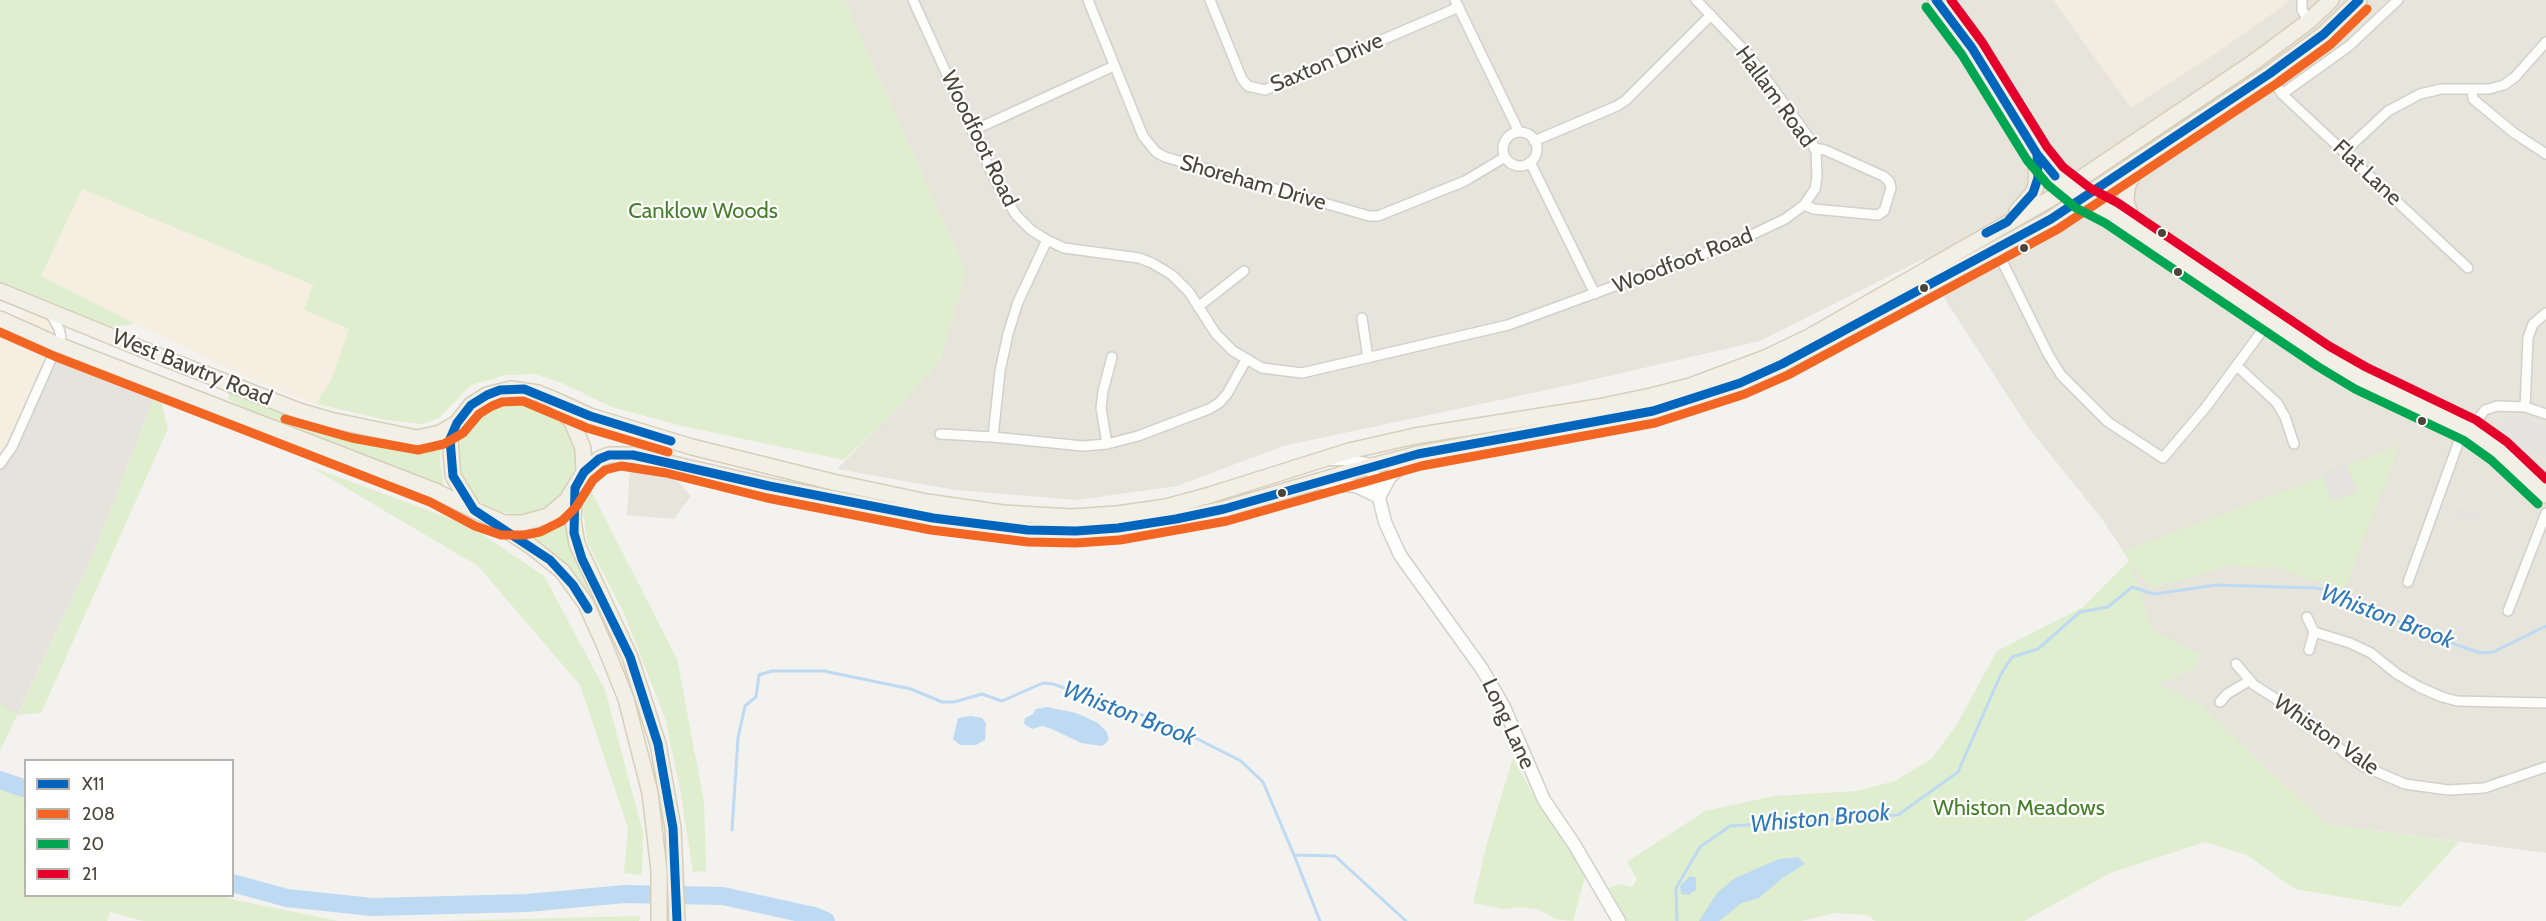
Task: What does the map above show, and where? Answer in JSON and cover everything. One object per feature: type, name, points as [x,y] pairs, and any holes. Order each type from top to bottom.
[{"type":"main road","points":[[1936,0],[1972,48],[2037,154],[2055,176],[2083,198],[2360,378],[2466,428],[2499,451],[2546,495]]},
{"type":"main road","points":[[659,917],[656,830],[642,754],[626,699],[586,604],[573,585],[550,560],[474,510],[453,476],[450,439],[457,423],[471,405],[487,395],[500,390],[524,390],[555,400],[590,416],[687,445],[833,482],[927,502],[1003,513],[1071,517],[1117,514],[1166,507],[1349,451],[1415,436],[1598,407],[1690,386],[1765,358],[1809,337],[2069,186],[2254,62],[2309,21],[2331,0]]},
{"type":"main road","points":[[490,519],[514,524],[538,520],[556,511],[575,488],[584,471],[599,459],[620,454],[668,461],[933,518],[1028,530],[1076,531],[1118,528],[1185,518],[1224,509],[1371,465],[1434,451],[1653,411],[1740,383],[1782,364],[2051,219],[2269,74],[2324,34],[2359,0]]},
{"type":"main road","points":[[2007,222],[2027,201],[2037,186],[2037,154]]},
{"type":"main road","points":[[2135,230],[2126,201],[2127,188],[2138,162]]},
{"type":"main road","name":"West Bawtry Road","points":[[0,291],[299,411],[330,420],[417,438],[440,433],[457,423]]},
{"type":"main road","name":"West Bawtry Road","points":[[0,319],[58,345],[435,491],[474,510]]},
{"type":"main road","points":[[555,400],[572,422],[579,438],[583,448],[584,471]]},
{"type":"main road","points":[[687,445],[705,461],[708,471]]},
{"type":"main road","points":[[575,488],[573,520],[577,544],[630,657],[655,734],[669,795],[676,869],[677,918]]},
{"type":"street","name":"Woodfoot Road","points":[[913,0],[1006,201],[1031,230],[1064,248],[1139,258],[1152,262],[1172,275],[1189,292],[1216,334],[1246,360],[1262,368],[1302,373],[1508,324],[1743,240],[1785,219],[1804,205]]},
{"type":"street","name":"Shoreham Drive","points":[[1088,0],[1143,136],[1156,152],[1369,216],[1378,216],[1465,180],[1505,157]]},
{"type":"street","name":"Saxton Drive","points":[[1210,0],[1242,80],[1248,86],[1265,90],[1457,3]]},
{"type":"street","name":"Hallam Road","points":[[1696,0],[1748,54],[1814,148],[1818,165],[1815,189],[1804,205]]},
{"type":"street","points":[[2302,0],[2302,10],[2309,21]]},
{"type":"street","points":[[2282,94],[2349,46],[2398,0]]},
{"type":"street","points":[[1457,3],[1519,132]]},
{"type":"street","points":[[1534,141],[1617,106],[1711,15]]},
{"type":"street","points":[[2344,152],[2388,111],[2420,94],[2441,89],[2489,90],[2504,85],[2515,77],[2546,42]]},
{"type":"street","points":[[972,131],[1114,66]]},
{"type":"street","name":"Flat Lane","points":[[2269,74],[2282,94],[2468,268]]},
{"type":"street","points":[[2472,89],[2473,99],[2514,133],[2546,154]]},
{"type":"street","points":[[1519,132],[1528,134],[1534,141],[1536,152],[1530,162],[1516,165],[1505,157],[1503,146],[1508,137],[1519,132]]},
{"type":"street","points":[[1804,205],[1814,209],[1878,215],[1884,211],[1891,188],[1889,180],[1883,176],[1825,150],[1814,148]]},
{"type":"street","points":[[1530,162],[1595,294]]},
{"type":"street","points":[[993,437],[1000,371],[1008,334],[1018,302],[1047,240]]},
{"type":"street","points":[[1996,249],[2048,354],[2061,375],[2108,422],[2163,458],[2270,320]]},
{"type":"street","points":[[1198,307],[1244,271]]},
{"type":"street","points":[[0,464],[12,447],[61,337],[50,311]]},
{"type":"street","points":[[2525,407],[2528,338],[2533,324],[2546,314]]},
{"type":"street","points":[[1362,318],[1368,358]]},
{"type":"street","points":[[1107,444],[1101,408],[1112,357]]},
{"type":"street","points":[[940,434],[993,437],[1060,446],[1107,444],[1138,436],[1209,409],[1227,394],[1246,360]]},
{"type":"street","points":[[2236,366],[2277,403],[2285,417],[2294,444]]},
{"type":"street","points":[[2408,582],[2466,428],[2491,408],[2510,405],[2546,414]]},
{"type":"street","points":[[1312,483],[1345,483],[1365,489],[1379,497],[1385,484],[1398,470],[1434,451]]},
{"type":"street","points":[[1318,461],[1343,459],[1371,465]]},
{"type":"street","name":"Long Lane","points":[[1371,465],[1385,522],[1400,555],[1482,669],[1504,707],[1544,800],[1574,844],[1619,921]]},
{"type":"street","points":[[2508,611],[2546,513]]},
{"type":"street","points":[[2307,617],[2314,632],[2309,650]]},
{"type":"street","points":[[2314,632],[2350,643],[2371,653],[2412,683],[2442,697],[2457,701],[2546,703]]},
{"type":"street","name":"Whiston Vale","points":[[2236,664],[2249,681],[2300,714],[2344,753],[2363,766],[2405,784],[2448,790],[2484,788],[2546,767]]},
{"type":"street","name":"Whiston Vale","points":[[2220,702],[2227,694],[2249,681]]},
{"type":"shaded area","points":[[844,0],[2546,0],[2546,853],[2325,824],[2201,706],[2157,684],[2192,669],[2202,655],[2153,631],[2129,561],[2123,551],[2102,519],[2028,427],[1946,301],[1923,259],[1760,341],[1570,385],[1283,446],[1177,486],[1077,500],[955,490],[837,469],[894,412],[940,360],[966,272]]},
{"type":"shaded area","points":[[2053,0],[2289,0],[2289,2],[2218,52],[2131,108]]},
{"type":"shaded area","points":[[82,189],[314,285],[304,310],[349,329],[332,378],[316,404],[258,382],[135,324],[65,309],[35,385],[0,460],[0,329],[14,335]]},
{"type":"shaded area","points":[[60,353],[158,388],[91,559],[17,715],[0,704],[0,471],[13,450]]},
{"type":"shaded area","points":[[2507,416],[2523,418],[2546,427],[2546,457],[2537,449],[2527,460],[2497,431]]},
{"type":"shaded area","points":[[630,464],[666,469],[691,496],[674,519],[627,515]]},
{"type":"shaded area","points":[[2347,465],[2357,492],[2331,501],[2322,474]]},
{"type":"shaded area","points":[[2456,509],[2470,514],[2472,511],[2482,514],[2479,522],[2454,513]]},
{"type":"green space","name":"Canklow Woods","points":[[0,0],[844,0],[966,272],[940,360],[894,412],[844,460],[682,426],[612,407],[562,383],[535,374],[506,375],[471,385],[439,418],[423,424],[387,420],[316,404],[332,378],[349,329],[304,310],[313,285],[82,189],[41,276],[135,324],[107,328],[0,284]]},
{"type":"green space","points":[[158,388],[168,429],[41,713],[17,715],[0,751],[0,704],[18,714],[91,559]]},
{"type":"green space","points":[[229,393],[291,415],[353,433],[419,444],[442,439],[440,461],[444,487],[263,418],[228,399]]},
{"type":"green space","points":[[517,396],[550,406],[566,422],[576,455],[566,488],[550,504],[517,514],[484,504],[468,488],[458,455],[468,422],[484,406]]},
{"type":"green space","name":"Whiston Meadows","points":[[2399,446],[2344,591],[2278,568],[2229,566],[2151,588],[2130,563],[2153,631],[2202,655],[2192,669],[2158,684],[2201,706],[2325,824],[2459,842],[2400,907],[2295,889],[2247,855],[2205,842],[2110,873],[2024,921],[1876,921],[1867,915],[1834,913],[1801,921],[1626,921],[1609,888],[1621,884],[1632,887],[1637,879],[1627,862],[1705,811],[1774,796],[1856,791],[1895,781],[1931,759],[1956,726],[1997,651],[2083,607],[2129,561],[2123,551],[2323,477],[2332,501],[2356,493],[2347,465]]},
{"type":"green space","points":[[309,466],[470,526],[544,576],[605,690],[643,833],[642,875],[624,873],[628,828],[580,685],[478,566]]},
{"type":"green space","points":[[588,485],[677,659],[704,802],[706,871],[693,872],[680,789],[665,718],[623,611],[587,542],[583,511]]},
{"type":"green space","points":[[567,512],[592,592],[588,594],[567,569],[518,532],[544,526]]},
{"type":"green space","points":[[1513,758],[1542,810],[1582,865],[1585,877],[1573,921],[1556,919],[1538,909],[1519,907],[1503,909],[1473,903],[1487,843]]},
{"type":"green space","points":[[0,781],[24,799],[24,897],[227,897],[338,921],[144,921],[110,912],[107,921],[0,921]]},
{"type":"green space","points":[[640,916],[639,921],[443,921]]},
{"type":"water","points":[[1047,707],[1076,713],[1098,723],[1106,731],[1109,739],[1102,746],[1081,743],[1052,729],[1042,726],[1032,729],[1024,724],[1025,718],[1033,714],[1036,709]]},
{"type":"water","points":[[971,716],[982,718],[986,723],[985,740],[976,745],[960,745],[953,739],[958,718]]},
{"type":"water","points":[[1798,857],[1805,864],[1784,877],[1759,898],[1742,903],[1719,921],[1699,921],[1717,893],[1735,878],[1779,859]]},
{"type":"water","points":[[1690,876],[1696,878],[1696,890],[1688,895],[1681,894],[1680,886]]},
{"type":"waterway","name":"Whiston Brook","points":[[1677,921],[1676,888],[1700,847],[1730,826],[1898,815],[1958,772],[2001,674],[2012,657],[2038,649],[2080,612],[2108,607],[2132,587],[2154,594],[2216,585],[2316,588],[2331,591],[2426,634],[2480,653],[2493,652],[2546,626]]},
{"type":"waterway","name":"Whiston Brook","points":[[732,830],[738,738],[745,706],[756,697],[759,675],[772,671],[824,671],[911,689],[942,702],[954,702],[982,694],[1002,701],[1043,683],[1053,684],[1168,724],[1241,761],[1263,782],[1294,855],[1335,856],[1406,921]]},
{"type":"waterway","points":[[0,780],[24,788]]},
{"type":"waterway","points":[[1294,855],[1320,921]]},
{"type":"waterway","points":[[234,884],[287,898],[372,907],[527,903],[625,894],[723,896],[814,916],[826,921]]},
{"type":"transit line","name":"X11","points":[[1936,0],[1972,48],[2037,154],[2055,176]]},
{"type":"transit line","name":"21","points":[[1951,0],[1982,42],[2047,147],[2063,167],[2090,188],[2118,203],[2329,346],[2366,367],[2476,420],[2507,442],[2546,479]]},
{"type":"transit line","name":"X11","points":[[677,921],[673,828],[658,744],[630,657],[582,559],[574,533],[575,488],[584,472],[599,459],[609,455],[633,455],[769,486],[933,518],[1028,530],[1076,531],[1118,528],[1176,519],[1224,509],[1418,454],[1653,411],[1740,383],[1782,364],[2051,219],[2269,74],[2324,34],[2359,0]]},
{"type":"transit line","name":"20","points":[[1926,7],[1962,55],[2027,160],[2048,185],[2076,208],[2105,223],[2317,366],[2355,389],[2463,440],[2491,460],[2538,504]]},
{"type":"transit line","name":"208","points":[[0,332],[54,356],[430,502],[475,526],[501,535],[540,532],[562,521],[576,507],[593,480],[605,470],[621,466],[666,473],[767,498],[931,530],[1028,542],[1076,543],[1120,540],[1227,521],[1421,466],[1655,423],[1745,394],[1788,375],[2058,229],[2276,84],[2331,44],[2367,9]]},
{"type":"transit line","name":"X11","points":[[1986,233],[2007,222],[2033,193],[2038,178],[2037,154]]},
{"type":"transit line","name":"X11","points":[[588,609],[573,585],[550,560],[474,510],[453,476],[450,439],[457,423],[471,405],[487,395],[500,390],[524,389],[590,416],[671,441]]},
{"type":"transit line","name":"208","points":[[285,419],[352,438],[418,450],[444,444],[463,433],[479,414],[492,406],[502,402],[523,401],[587,428],[668,452]]}]
